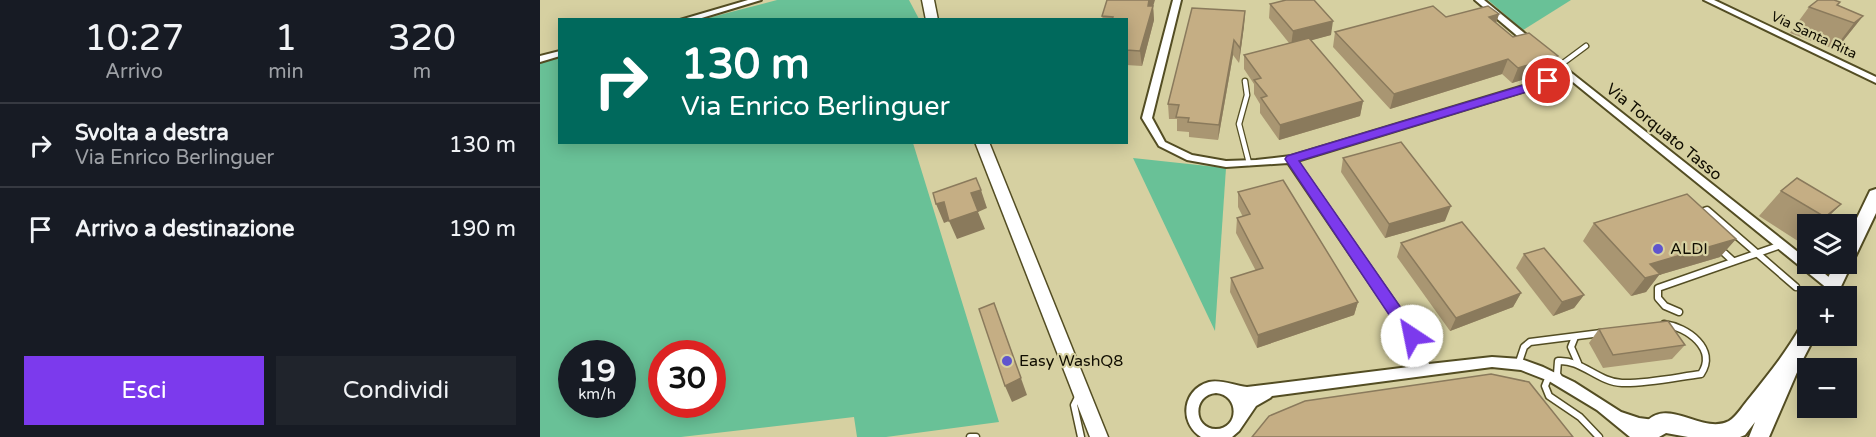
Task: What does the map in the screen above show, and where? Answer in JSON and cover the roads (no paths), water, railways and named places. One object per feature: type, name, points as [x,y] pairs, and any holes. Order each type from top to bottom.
[{"type":"main road","points":[[920,0],[931,16]]},
{"type":"main road","points":[[928,0],[931,16]]},
{"type":"main road","points":[[982,144],[1099,437]]},
{"type":"main road","points":[[1857,236],[1876,195]]},
{"type":"main road","points":[[1759,437],[1800,346]]},
{"type":"main road","points":[[1653,431],[1681,424],[1702,434],[1716,436],[1738,428],[1793,359]]},
{"type":"street","points":[[691,18],[757,0]]},
{"type":"street","points":[[1177,0],[1147,118],[1162,144],[1190,158],[1226,164],[1291,159],[1569,75]]},
{"type":"street","name":"Via Torquato Tasso","points":[[1479,0],[1781,245],[1824,286]]},
{"type":"street","name":"Via Santa Rita","points":[[1708,0],[1876,80]]},
{"type":"street","points":[[540,58],[558,54]]},
{"type":"street","points":[[1291,159],[1412,336],[1425,371]]},
{"type":"street","points":[[1278,390],[1256,398],[1237,425],[1222,435],[1208,433],[1201,429],[1192,416],[1193,401],[1205,390],[1222,388],[1247,393],[1278,390],[1492,362],[1518,364],[1549,376],[1611,413],[1639,437]]},
{"type":"street","points":[[1230,391],[1240,403],[1240,418]]},
{"type":"street","points":[[1611,413],[1653,431]]},
{"type":"lane","points":[[1559,66],[1586,46]]},
{"type":"lane","points":[[1245,81],[1248,93],[1247,104],[1239,120],[1249,163]]},
{"type":"lane","points":[[1686,217],[1707,210],[1796,287]]},
{"type":"lane","points":[[1679,312],[1665,306],[1658,298],[1658,288],[1781,245]]},
{"type":"lane","points":[[1718,247],[1733,261]]},
{"type":"lane","points":[[1562,383],[1557,374],[1558,361],[1570,360],[1609,381],[1622,383],[1701,374],[1706,369],[1708,362],[1705,353],[1689,332],[1678,326],[1656,325]]},
{"type":"lane","points":[[1518,364],[1524,347],[1530,342],[1610,331]]},
{"type":"lane","points":[[1576,336],[1570,344],[1581,367]]},
{"type":"lane","points":[[1549,376],[1545,386],[1549,396],[1580,417],[1599,437]]},
{"type":"lane","points":[[1080,390],[1074,405],[1081,437]]},
{"type":"lane","points":[[970,437],[976,437]]},
{"type":"place","name":"ALDI","points":[[1658,249]]},
{"type":"place","name":"Easy WashQ8","points":[[1007,361]]}]
